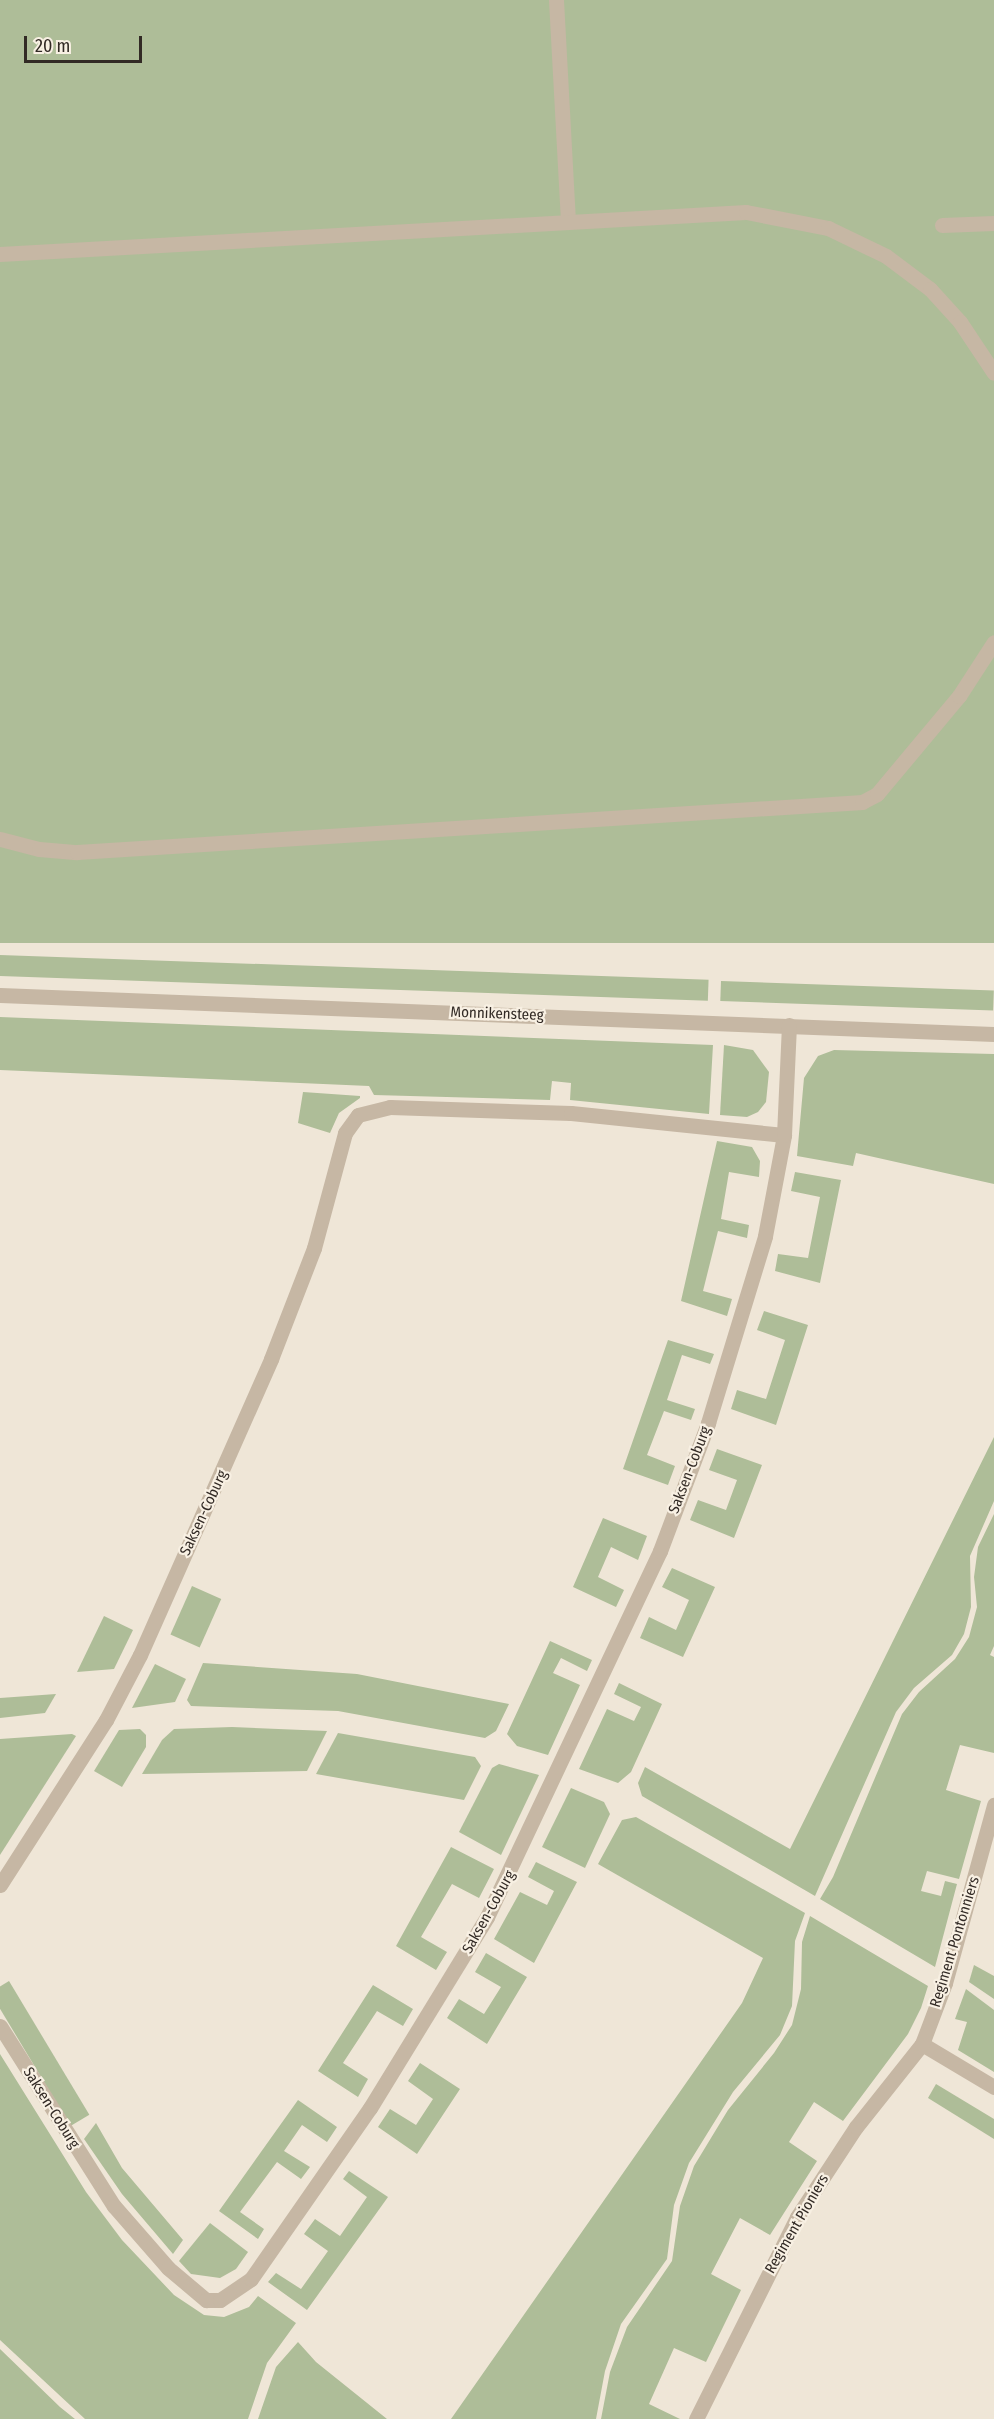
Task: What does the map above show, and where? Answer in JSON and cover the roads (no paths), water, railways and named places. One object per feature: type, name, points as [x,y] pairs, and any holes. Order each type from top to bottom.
[{"type":"street","points":[[556,0],[568,220]]},
{"type":"street","points":[[0,254],[568,220],[746,212],[828,228],[886,256],[930,289],[960,322],[994,373]]},
{"type":"street","points":[[942,225],[994,223]]},
{"type":"street","points":[[0,839],[39,849],[76,852],[862,802],[877,794],[959,696],[994,642]]},
{"type":"street","name":"Monnikensteeg","points":[[0,996],[994,1034]]},
{"type":"street","name":"Saksen-Coburg","points":[[0,2026],[114,2206],[168,2268],[206,2300],[220,2300],[251,2279],[370,2108],[439,1999],[508,1879],[660,1551],[708,1423],[765,1236],[784,1135],[789,1025]]},
{"type":"street","name":"Saksen-Coburg","points":[[0,1885],[106,1720],[140,1655],[271,1359],[314,1248],[345,1134],[358,1115],[390,1107],[571,1113],[784,1135]]},
{"type":"street","name":"Regiment Pontonniers","points":[[922,2044],[945,1983],[994,1805]]},
{"type":"street","points":[[922,2044],[994,2086]]},
{"type":"street","name":"Regiment Pioniers","points":[[696,2419],[739,2327],[798,2217],[856,2127],[922,2044]]}]
